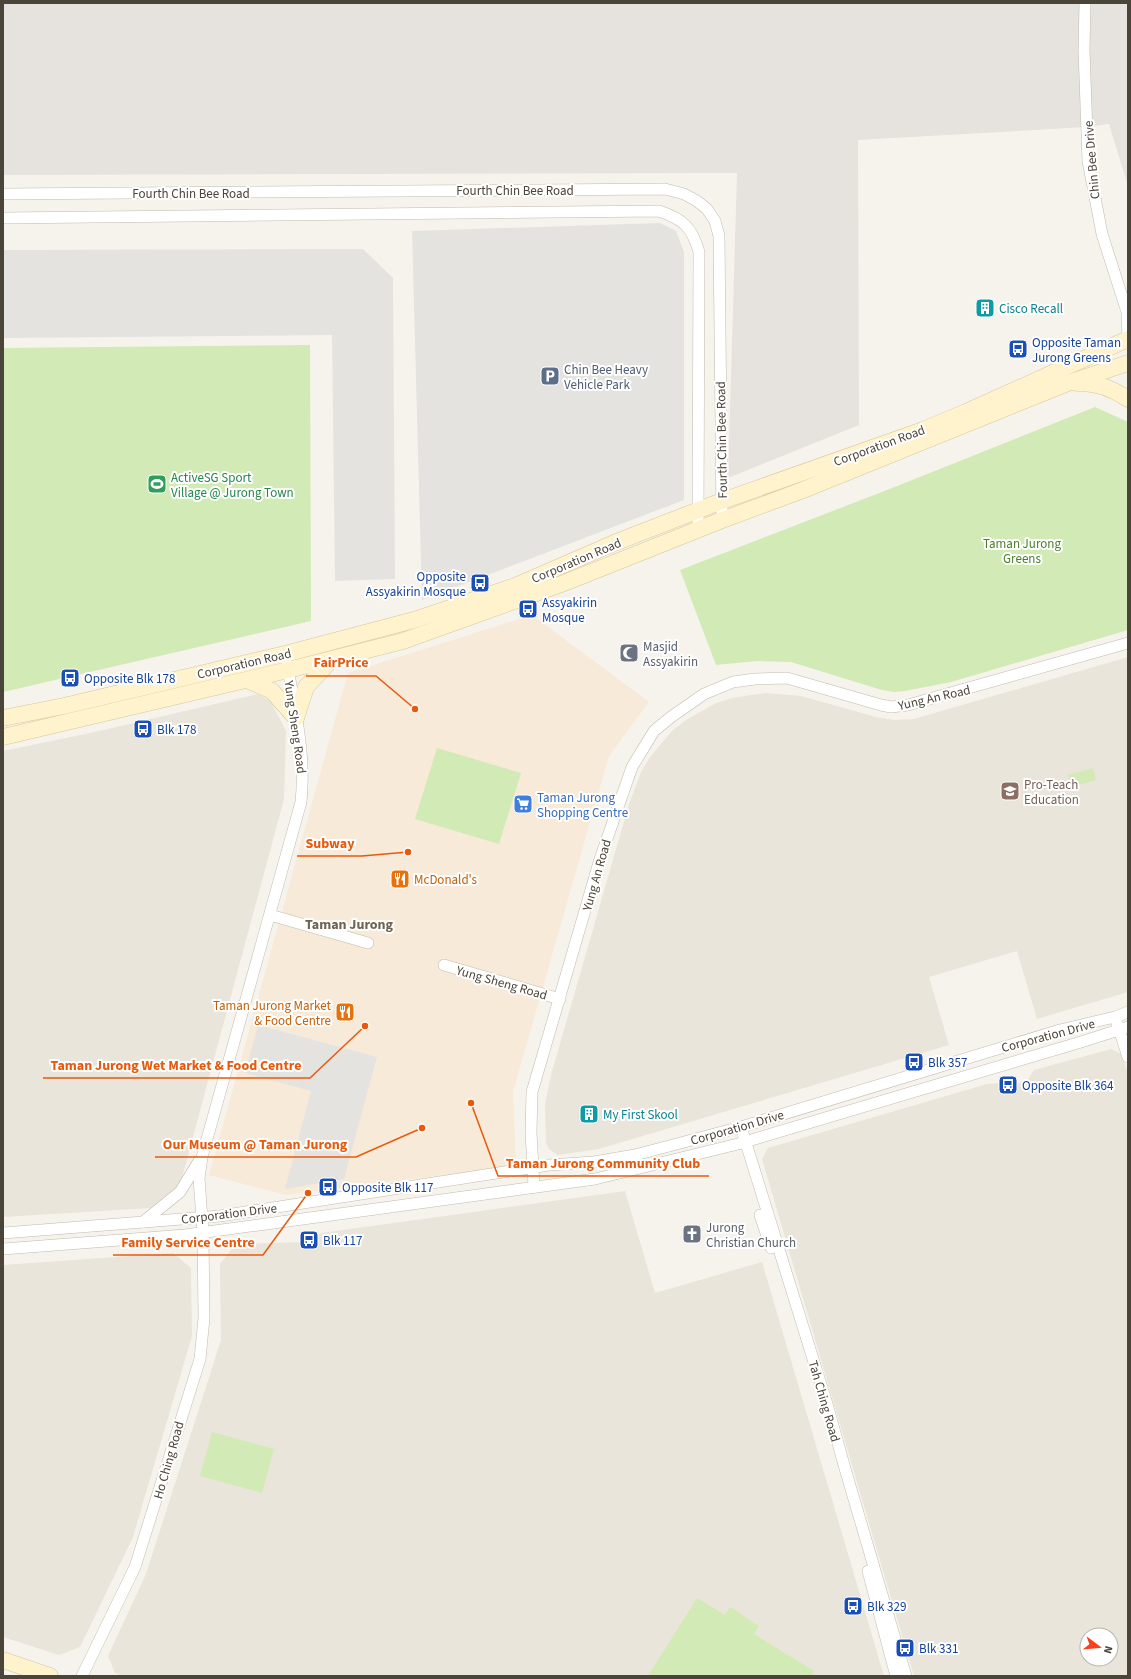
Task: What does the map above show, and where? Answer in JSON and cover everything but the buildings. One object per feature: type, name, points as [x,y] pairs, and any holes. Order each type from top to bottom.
[{"type":"main road","name":"Corporation Road","points":[[3,718],[64,706],[285,654],[414,620],[515,586],[614,543],[722,501],[923,430],[1128,340]]},
{"type":"main road","name":"Corporation Road","points":[[3,737],[247,680],[410,639],[564,583],[698,529],[803,490],[1065,384],[1128,363]]},
{"type":"main road","points":[[1065,384],[1094,384],[1114,390],[1128,399]]},
{"type":"main road","points":[[296,718],[306,687],[332,659]]},
{"type":"main road","points":[[247,680],[272,691],[296,718]]},
{"type":"main road","points":[[3,1660],[50,1676]]},
{"type":"street","name":"Chin Bee Drive","points":[[1085,3],[1084,50],[1088,161],[1102,234],[1128,312],[1128,340]]},
{"type":"street","name":"Fourth Chin Bee Road","points":[[3,194],[226,193],[610,188],[665,189],[684,194],[697,201],[707,209],[716,221],[719,236],[722,520]]},
{"type":"street","name":"Fourth Chin Bee Road","points":[[3,218],[652,211],[659,211],[676,217],[687,227],[695,240],[699,252],[698,529]]},
{"type":"street","name":"Yung An Road","points":[[534,1187],[531,1132],[532,1092],[604,847],[632,767],[654,731],[704,694],[733,682],[756,679],[787,678],[891,707],[908,705],[1128,643]]},
{"type":"street","name":"Yung Sheng Road","points":[[203,1233],[199,1178],[202,1157],[301,802],[304,779],[302,750],[285,654]]},
{"type":"street","points":[[270,915],[368,943]]},
{"type":"street","name":"Yung Sheng Road","points":[[444,965],[560,999]]},
{"type":"street","points":[[1122,1014],[1126,1029],[1128,1057]]},
{"type":"street","name":"Corporation Drive","points":[[3,1233],[202,1218],[532,1168],[594,1162],[635,1155],[737,1128],[1060,1030],[1122,1014]]},
{"type":"street","name":"Corporation Drive","points":[[3,1249],[203,1233],[595,1179],[742,1143],[1126,1029]]},
{"type":"street","name":"Tah Ching Road","points":[[737,1128],[827,1404],[906,1676]]},
{"type":"street","name":"Tah Ching Road","points":[[742,1143],[820,1406],[896,1676]]},
{"type":"street","points":[[143,1222],[180,1192],[202,1157]]},
{"type":"street","name":"Ho Ching Road","points":[[82,1676],[135,1567],[200,1359],[204,1318],[203,1233]]},
{"type":"shaded area","points":[[3,3],[1128,3],[1128,186],[1109,124],[1087,127],[858,140],[859,425],[728,478],[737,173],[3,175]]},
{"type":"shaded area","name":"Chin Bee Heavy Vehicle Park","points":[[660,223],[676,231],[684,252],[684,500],[422,600],[412,231]]},
{"type":"shaded area","points":[[363,249],[393,278],[395,579],[335,581],[332,335],[3,338],[3,250]]},
{"type":"shaded area","name":"Taman Jurong","points":[[532,615],[649,702],[609,756],[513,1092],[516,1166],[285,1195],[209,1175],[348,673]]},
{"type":"shaded area","points":[[1128,657],[1128,992],[1037,1019],[1017,951],[929,977],[949,1045],[599,1149],[558,1155],[549,1149],[546,1143],[545,1104],[551,1075],[629,804],[641,772],[650,757],[672,731],[686,720],[716,703],[732,698],[766,693],[801,696],[876,717],[895,720],[914,719]]},
{"type":"shaded area","points":[[258,694],[271,702],[286,731],[284,799],[176,1200],[167,1207],[3,1217],[3,751],[95,732]]},
{"type":"shaded area","points":[[258,1025],[377,1057],[344,1179],[285,1189],[311,1091],[245,1073]]},
{"type":"shaded area","points":[[1111,1049],[1122,1054],[1128,1075],[1128,1676],[914,1676],[762,1159],[768,1148],[987,1084],[1000,1083],[1010,1086],[1027,1081],[1034,1070]]},
{"type":"shaded area","points":[[625,1191],[655,1293],[762,1262],[884,1676],[124,1676],[115,1673],[108,1656],[146,1574],[221,1340],[220,1264],[236,1244],[307,1242],[321,1233]]},
{"type":"shaded area","points":[[173,1253],[191,1268],[192,1336],[133,1537],[80,1647],[59,1655],[3,1637],[3,1265]]},
{"type":"green space","name":"ActiveSG Sport Village @ Jurong Town","points":[[310,345],[311,621],[3,692],[3,348]]},
{"type":"green space","name":"Taman Jurong Greens","points":[[1095,407],[1128,422],[1128,630],[951,682],[894,692],[882,690],[791,662],[757,661],[716,665],[680,570],[887,490]]},
{"type":"green space","points":[[437,748],[521,773],[499,844],[415,819]]},
{"type":"green space","points":[[1093,768],[1096,780],[1071,787],[1068,775]]},
{"type":"green space","points":[[212,1432],[274,1449],[262,1493],[200,1476]]},
{"type":"green space","points":[[697,1598],[725,1615],[730,1607],[759,1626],[754,1634],[814,1671],[811,1676],[648,1676]]},
{"type":"place","name":"Cisco Recall","points":[[985,308]]},
{"type":"place","name":"Opposite Taman Jurong Greens","points":[[1018,349]]},
{"type":"place","name":"Chin Bee Heavy Vehicle Park","points":[[550,376]]},
{"type":"place","name":"ActiveSG Sport Village @ Jurong Town","points":[[157,484]]},
{"type":"place","name":"Opposite Assyakirin Mosque","points":[[480,583]]},
{"type":"place","name":"Assyakirin Mosque","points":[[528,609]]},
{"type":"place","name":"Masjid Assyakirin","points":[[629,653]]},
{"type":"place","name":"Opposite Blk 178","points":[[70,678]]},
{"type":"place","name":"FairPrice","points":[[415,709]]},
{"type":"place","name":"Blk 178","points":[[143,729]]},
{"type":"place","name":"Pro-Teach Education","points":[[1010,791]]},
{"type":"place","name":"Taman Jurong Shopping Centre","points":[[523,804]]},
{"type":"place","name":"Subway","points":[[408,852]]},
{"type":"place","name":"McDonald's","points":[[400,879]]},
{"type":"place","name":"Taman Jurong Market & Food Centre","points":[[345,1012]]},
{"type":"place","name":"Taman Jurong Wet Market & Food Centre","points":[[365,1026]]},
{"type":"place","name":"Blk 357","points":[[914,1062]]},
{"type":"place","name":"Opposite Blk 364","points":[[1008,1085]]},
{"type":"place","name":"Taman Jurong Community Club","points":[[471,1103]]},
{"type":"place","name":"My First Skool","points":[[589,1114]]},
{"type":"place","name":"Our Museum @ Taman Jurong","points":[[422,1128]]},
{"type":"place","name":"Opposite Blk 117","points":[[328,1187]]},
{"type":"place","name":"Family Service Centre","points":[[308,1193]]},
{"type":"place","name":"Jurong Christian Church","points":[[692,1234]]},
{"type":"place","name":"Blk 117","points":[[309,1240]]},
{"type":"place","name":"Blk 329","points":[[853,1606]]},
{"type":"place","name":"Blk 331","points":[[905,1648]]},
{"type":"district","name":"Taman Jurong","points":[[349,924]]}]
